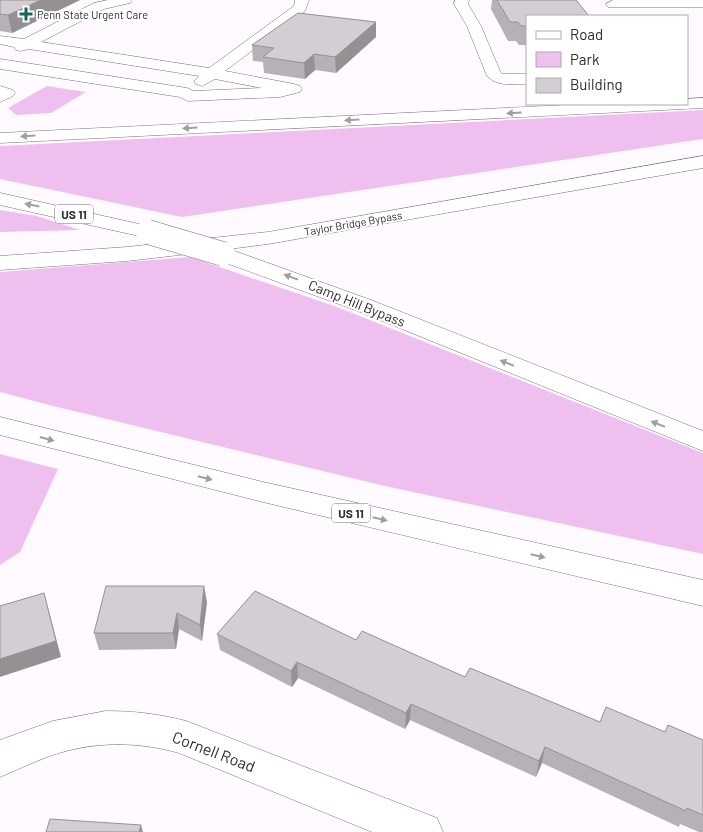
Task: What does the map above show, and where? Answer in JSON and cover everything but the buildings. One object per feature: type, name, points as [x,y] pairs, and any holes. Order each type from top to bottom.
[{"type":"main road","points":[[0,57],[99,6],[123,0]]},
{"type":"main road","points":[[187,93],[300,8],[302,0]]},
{"type":"main road","points":[[462,0],[461,4],[474,26],[493,73],[499,79],[526,79]]},
{"type":"main road","points":[[614,7],[680,2],[703,3]]},
{"type":"main road","points":[[286,18],[309,21]]},
{"type":"main road","points":[[0,40],[294,89],[280,92],[188,96],[187,93],[0,64]]},
{"type":"main road","points":[[0,91],[7,92],[0,96]]},
{"type":"main road","points":[[688,104],[703,103]]},
{"type":"main road","points":[[0,138],[663,105]]},
{"type":"main road","points":[[0,250],[136,240],[262,225],[703,150]]},
{"type":"main road","name":"Taylor Bridge Bypass","points":[[0,263],[126,254],[268,238],[703,162]]},
{"type":"main road","name":"Camp Hill Bypass","points":[[0,199],[66,212],[148,232],[222,254],[354,301],[703,442]]},
{"type":"main road","name":"US 11","points":[[0,426],[275,495],[703,594]]},
{"type":"main road","name":"Cornell Road","points":[[0,759],[26,746],[63,733],[100,726],[148,728],[193,740],[222,754],[422,832]]},
{"type":"green space","points":[[47,86],[86,92],[51,113],[16,115],[8,108]]},
{"type":"green space","points":[[703,110],[703,139],[182,217],[0,179],[0,146]]},
{"type":"green space","points":[[0,210],[37,216],[80,230],[0,232]]},
{"type":"green space","points":[[190,257],[337,307],[703,453],[703,554],[385,486],[0,392],[0,272]]},
{"type":"green space","points":[[0,454],[58,469],[20,552],[0,565]]},
{"type":"place","name":"Penn State Urgent Care","points":[[26,14]]}]
